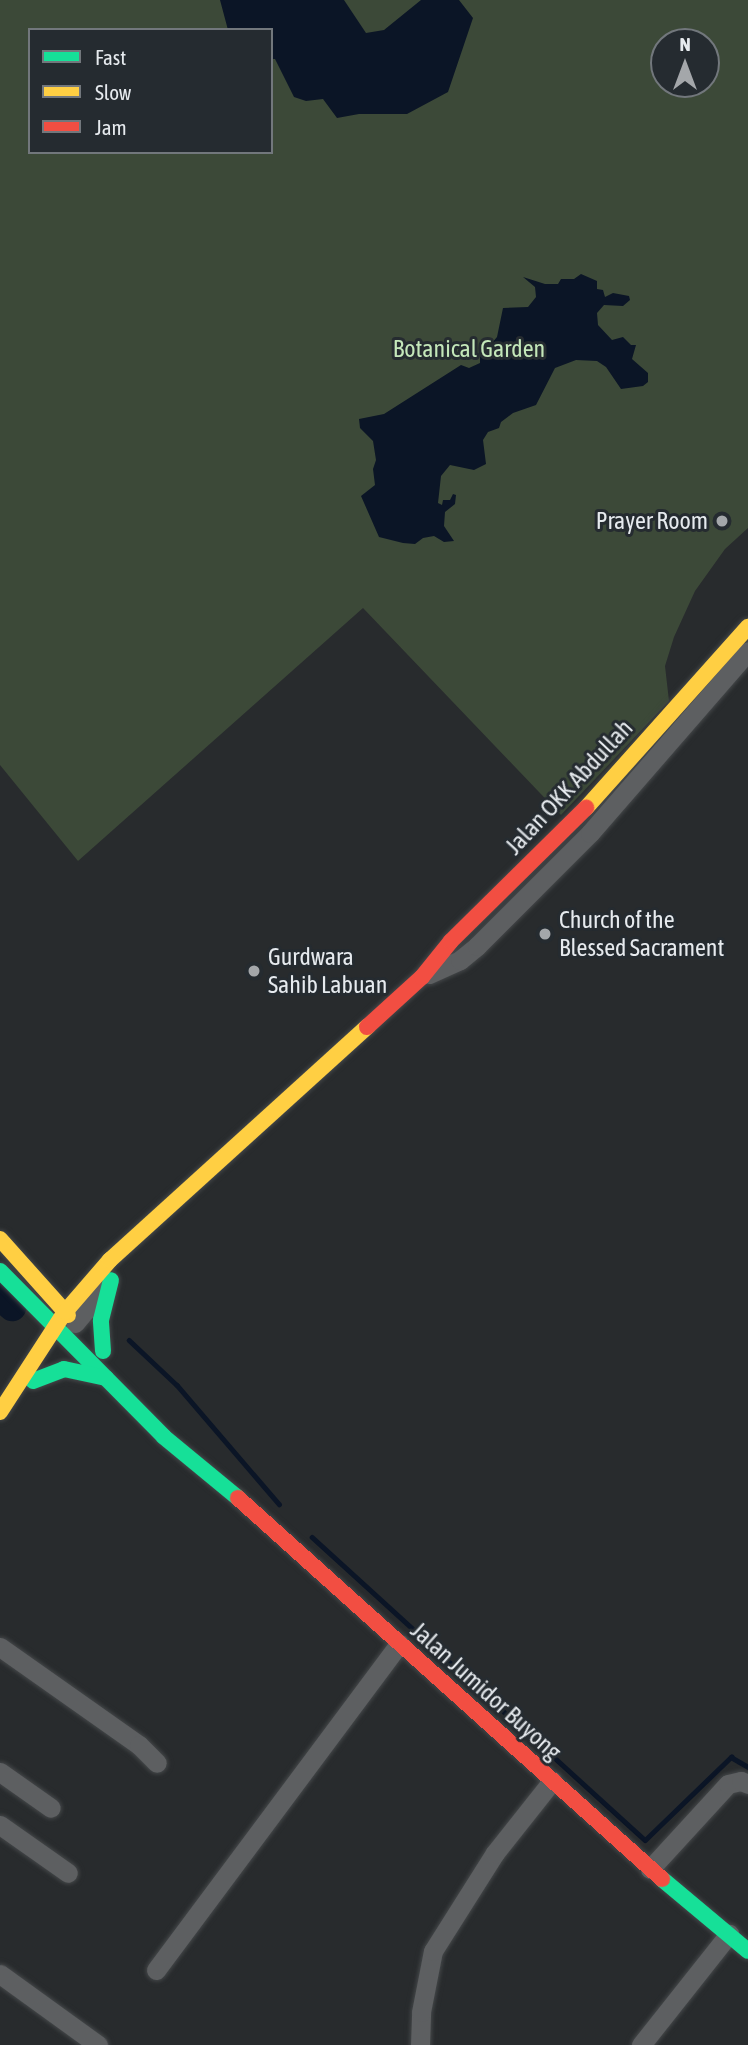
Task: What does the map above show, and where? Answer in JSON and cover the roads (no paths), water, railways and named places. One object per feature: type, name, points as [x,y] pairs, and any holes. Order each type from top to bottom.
[{"type":"street","name":"Jalan OKK Abdullah","points":[[0,1412],[106,1275],[163,1213],[422,977],[451,941],[578,817],[748,627]]},
{"type":"street","name":"Jalan OKK Abdullah","points":[[422,977],[460,960],[477,946],[590,833],[748,651]]},
{"type":"street","points":[[0,1240],[36,1277],[66,1324]]},
{"type":"street","points":[[0,1271],[23,1294],[108,1355],[101,1320],[106,1275],[66,1281],[36,1277]]},
{"type":"street","points":[[23,1294],[33,1329],[31,1374],[75,1369],[106,1378]]},
{"type":"street","name":"Jalan Jumidor Buyong","points":[[66,1324],[106,1378],[164,1437],[197,1461],[650,1869],[748,1951]]},
{"type":"street","name":"Jalan OKK Abdullah","points":[[0,1422],[12,1412],[31,1374]]},
{"type":"street","name":"Jalan Jumidor Buyong","points":[[156,1405],[197,1461]]},
{"type":"street","points":[[156,1970],[399,1644]]},
{"type":"street","points":[[0,1647],[139,1745],[158,1763]]},
{"type":"street","points":[[0,1772],[51,1808]]},
{"type":"street","points":[[420,2045],[421,2012],[433,1951],[456,1910],[495,1853],[552,1781]]},
{"type":"street","points":[[650,1869],[728,1784],[741,1781],[748,1784]]},
{"type":"street","points":[[0,1825],[68,1873]]},
{"type":"street","points":[[641,2045],[729,1934]]},
{"type":"street","points":[[0,1974],[98,2045]]},
{"type":"water","points":[[220,0],[344,0],[366,33],[384,30],[421,0],[459,0],[473,18],[448,92],[407,114],[359,114],[337,118],[323,99],[306,101],[294,97],[273,59],[273,28],[227,28]]},
{"type":"water","points":[[581,274],[597,281],[597,289],[603,290],[605,297],[613,293],[629,296],[630,300],[623,306],[604,305],[597,313],[598,325],[612,340],[623,337],[631,345],[636,345],[632,359],[648,373],[648,382],[643,386],[621,389],[606,367],[597,361],[576,360],[555,368],[536,405],[513,413],[501,422],[499,428],[488,432],[483,440],[486,464],[474,470],[450,465],[441,476],[438,503],[442,505],[443,500],[450,500],[453,494],[456,495],[455,504],[445,512],[444,526],[454,541],[444,542],[434,536],[423,538],[415,544],[379,537],[361,496],[375,485],[373,469],[376,460],[373,441],[360,428],[359,419],[384,414],[461,365],[469,368],[480,363],[480,357],[497,337],[503,308],[528,307],[536,297],[535,287],[523,277],[545,284],[558,284],[561,279],[574,279]]},
{"type":"waterway","points":[[0,1297],[12,1307]]},
{"type":"waterway","points":[[129,1340],[177,1385],[279,1504]]},
{"type":"waterway","points":[[312,1537],[645,1840],[731,1757],[748,1767]]},
{"type":"place","name":"Prayer Room","points":[[722,521]]},
{"type":"place","name":"Church of the Blessed Sacrament","points":[[545,934]]},
{"type":"place","name":"Gurdwara Sahib Labuan","points":[[254,971]]},
{"type":"park label","name":"Botanical Garden","points":[[469,349]]}]
